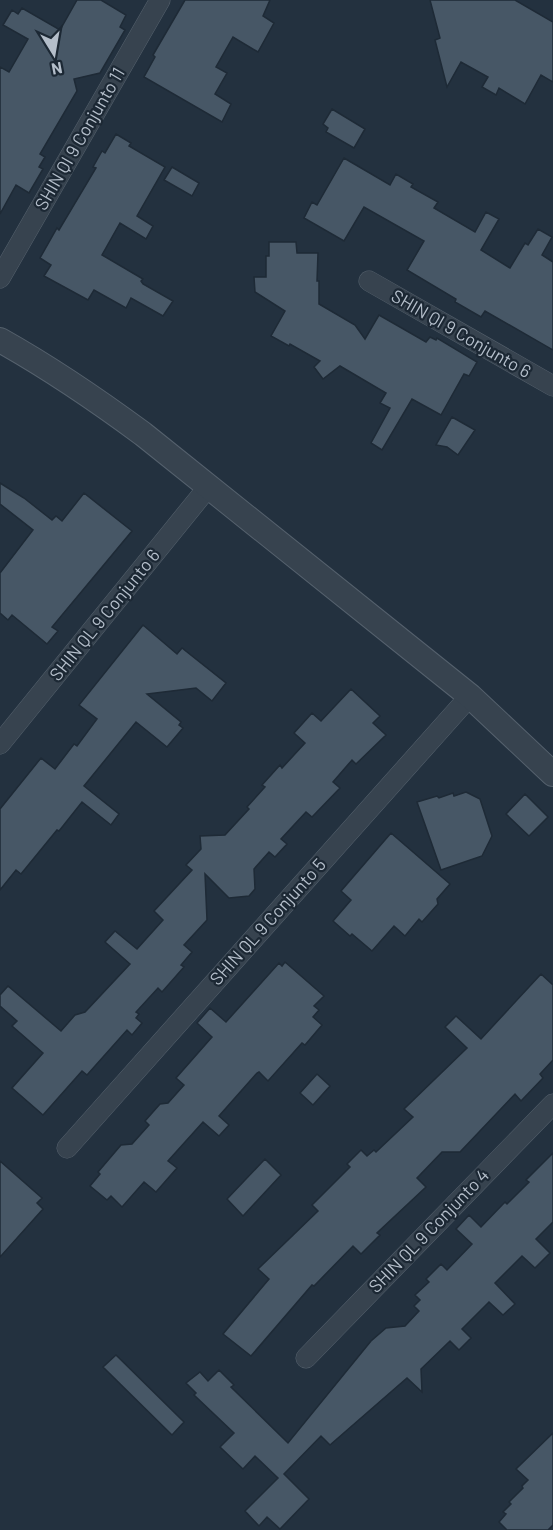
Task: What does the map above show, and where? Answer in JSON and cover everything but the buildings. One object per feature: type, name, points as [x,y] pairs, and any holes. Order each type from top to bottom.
[{"type":"street","name":"SHIN QI 9 Conjunto 11","points":[[0,278],[160,0]]},
{"type":"street","name":"SHIN QI 9 Conjunto 6","points":[[369,281],[553,386]]},
{"type":"street","points":[[0,340],[40,362],[92,396],[209,486],[470,696],[553,774]]},
{"type":"street","name":"SHIN QL 9 Conjunto 6","points":[[0,744],[209,486]]},
{"type":"street","name":"SHIN QL 9 Conjunto 5","points":[[67,1149],[470,696]]},
{"type":"street","name":"SHIN QL 9 Conjunto 4","points":[[306,1358],[553,1104]]}]
